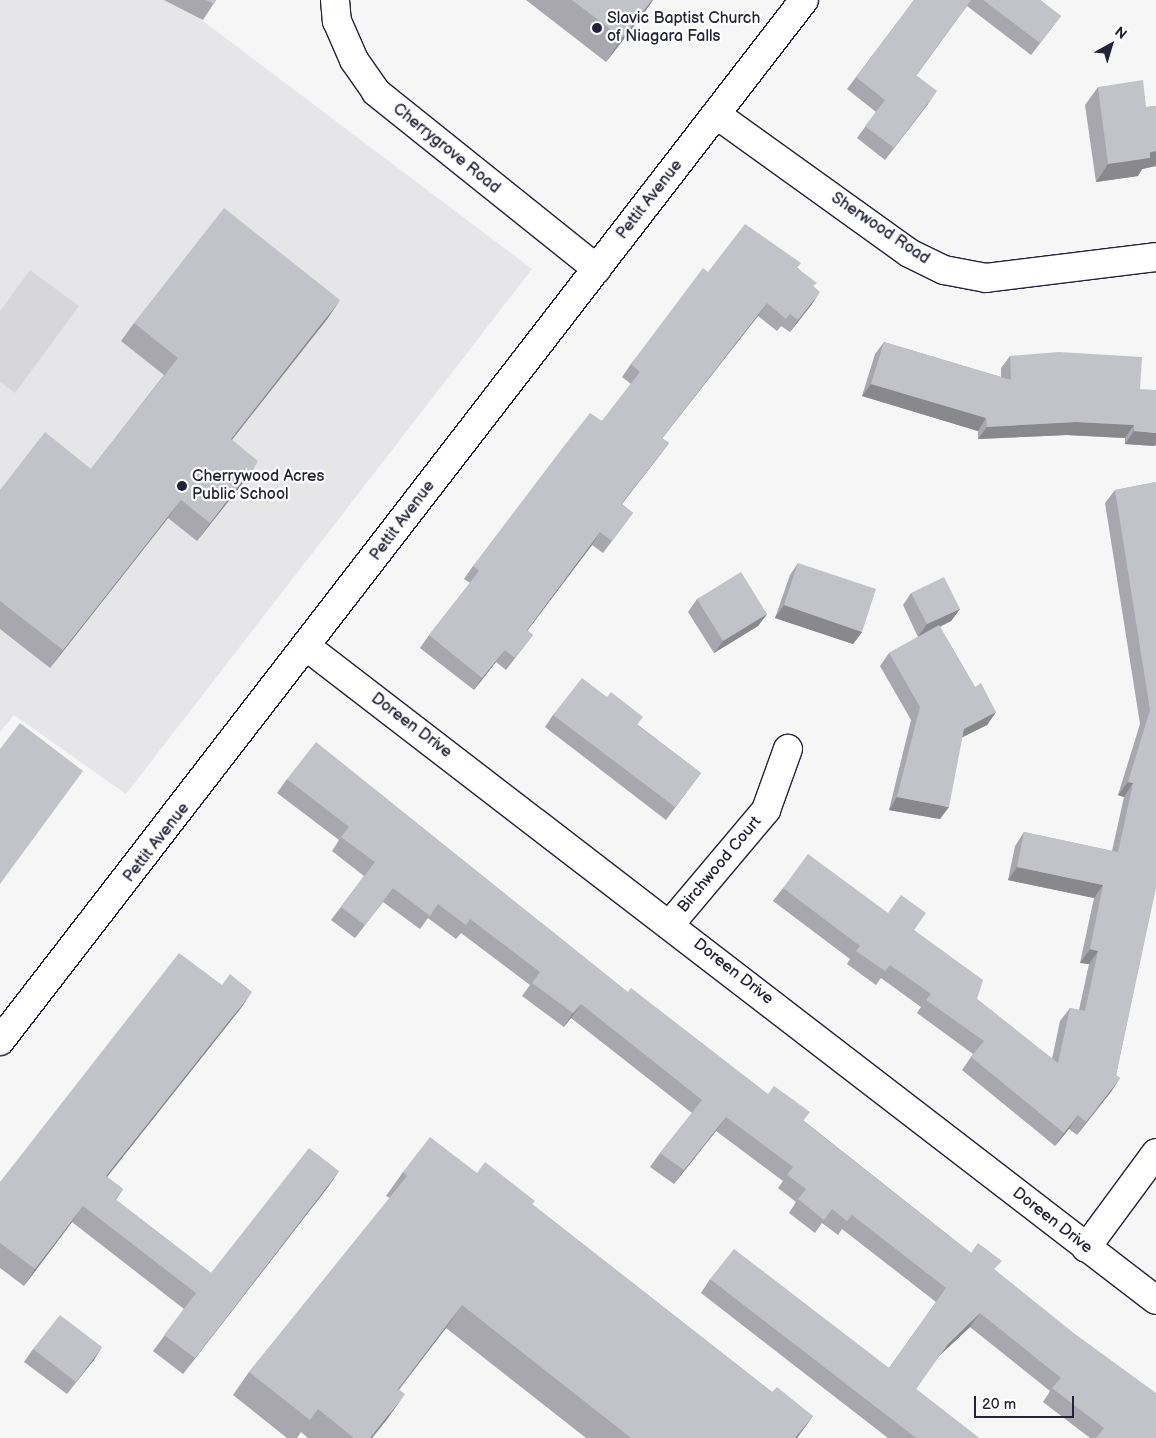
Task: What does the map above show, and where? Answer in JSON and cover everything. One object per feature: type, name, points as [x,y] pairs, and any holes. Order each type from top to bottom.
[{"type":"street","name":"Cherrygrove Road","points":[[334,0],[337,21],[354,60],[376,92],[597,268]]},
{"type":"street","name":"Pettit Avenue","points":[[0,1041],[307,647],[804,0]]},
{"type":"street","name":"Sherwood Road","points":[[717,115],[909,253],[944,270],[986,278],[1156,257]]},
{"type":"street","name":"Doreen Drive","points":[[307,647],[671,923],[1086,1248],[1156,1300]]},
{"type":"street","name":"Birchwood Court","points":[[671,923],[766,810],[788,749]]},
{"type":"street","points":[[1086,1248],[1156,1153]]},
{"type":"shaded area","name":"Cherrywood Acres Public School","points":[[0,0],[175,0],[532,269],[126,794],[14,715],[0,732]]},
{"type":"shaded area","points":[[30,270],[79,306],[15,393],[0,382],[0,311]]},
{"type":"building","points":[[206,0],[216,0],[214,4]]},
{"type":"building","points":[[572,0],[652,0],[622,38]]},
{"type":"building","points":[[914,0],[971,0],[916,75],[937,91],[894,148],[865,126],[885,100],[856,77]]},
{"type":"building","points":[[983,0],[1040,0],[1061,16],[1040,43]]},
{"type":"building","points":[[1143,80],[1146,107],[1156,106],[1156,151],[1150,152],[1150,158],[1108,164],[1098,87]]},
{"type":"building","points":[[224,208],[340,300],[231,439],[258,461],[210,523],[181,500],[63,650],[0,601],[0,490],[45,432],[91,469],[178,358],[134,323]]},
{"type":"building","points":[[745,224],[801,263],[797,268],[817,283],[813,286],[820,292],[798,320],[790,314],[786,319],[767,303],[662,438],[669,443],[621,504],[633,513],[612,541],[600,532],[527,630],[533,635],[515,658],[505,650],[482,678],[429,635],[479,571],[473,566],[564,446],[590,413],[602,421],[640,372],[631,364],[703,268],[708,272]]},
{"type":"building","points":[[884,342],[1011,380],[1010,356],[1059,352],[1142,357],[1140,389],[1156,390],[1156,433],[1134,431],[1134,425],[1076,422],[987,427],[986,418],[871,384]]},
{"type":"building","points":[[1156,482],[1156,888],[1116,1075],[1120,1078],[1086,1122],[1078,1115],[1064,1133],[971,1057],[984,1041],[926,1000],[931,994],[890,965],[885,971],[856,951],[860,946],[783,888],[808,854],[888,913],[901,895],[926,913],[914,930],[983,980],[977,999],[1058,1063],[1070,1008],[1085,1011],[1098,951],[1090,949],[1103,885],[1017,867],[1024,832],[1118,852],[1133,783],[1128,782],[1150,710],[1115,490]]},
{"type":"building","points":[[798,563],[876,589],[862,632],[784,605]]},
{"type":"building","points":[[741,572],[767,614],[723,641],[697,599]]},
{"type":"building","points":[[944,577],[960,609],[927,624],[911,593]]},
{"type":"building","points":[[939,625],[975,687],[981,683],[996,712],[964,729],[949,807],[897,797],[920,707],[889,653]]},
{"type":"building","points":[[582,678],[607,697],[611,692],[643,717],[637,725],[701,773],[675,807],[553,715]]},
{"type":"building","points":[[20,723],[83,771],[0,884],[0,749]]},
{"type":"building","points":[[316,742],[628,992],[631,988],[768,1094],[774,1086],[810,1112],[803,1121],[971,1253],[978,1243],[1002,1261],[994,1269],[1075,1334],[1156,1393],[1156,1438],[1096,1438],[1104,1428],[1052,1388],[1061,1378],[980,1313],[948,1344],[916,1389],[979,1438],[916,1438],[710,1279],[734,1249],[889,1368],[946,1288],[852,1215],[847,1221],[832,1209],[824,1220],[798,1199],[806,1189],[787,1175],[793,1167],[726,1117],[684,1170],[660,1153],[702,1100],[581,1004],[573,1013],[532,983],[540,972],[470,919],[466,925],[438,904],[430,916],[393,888],[365,925],[341,907],[375,862],[341,837],[349,827],[287,779]]},
{"type":"building","points":[[179,953],[222,985],[230,974],[252,992],[106,1176],[123,1189],[115,1199],[211,1273],[309,1148],[339,1171],[195,1358],[164,1335],[196,1293],[83,1206],[35,1269],[0,1243],[0,1182]]},
{"type":"building","points":[[430,1137],[477,1173],[485,1162],[535,1201],[532,1204],[772,1392],[777,1387],[813,1416],[795,1438],[631,1438],[462,1305],[398,1389],[405,1394],[370,1438],[354,1438],[318,1409],[310,1420],[249,1372],[407,1176],[403,1172]]},
{"type":"building","points":[[60,1315],[102,1347],[76,1382],[33,1349]]},
{"type":"place","name":"Slavic Baptist Church of Niagara Falls","points":[[597,28]]},
{"type":"place","name":"Cherrywood Acres Public School","points":[[182,486]]}]
